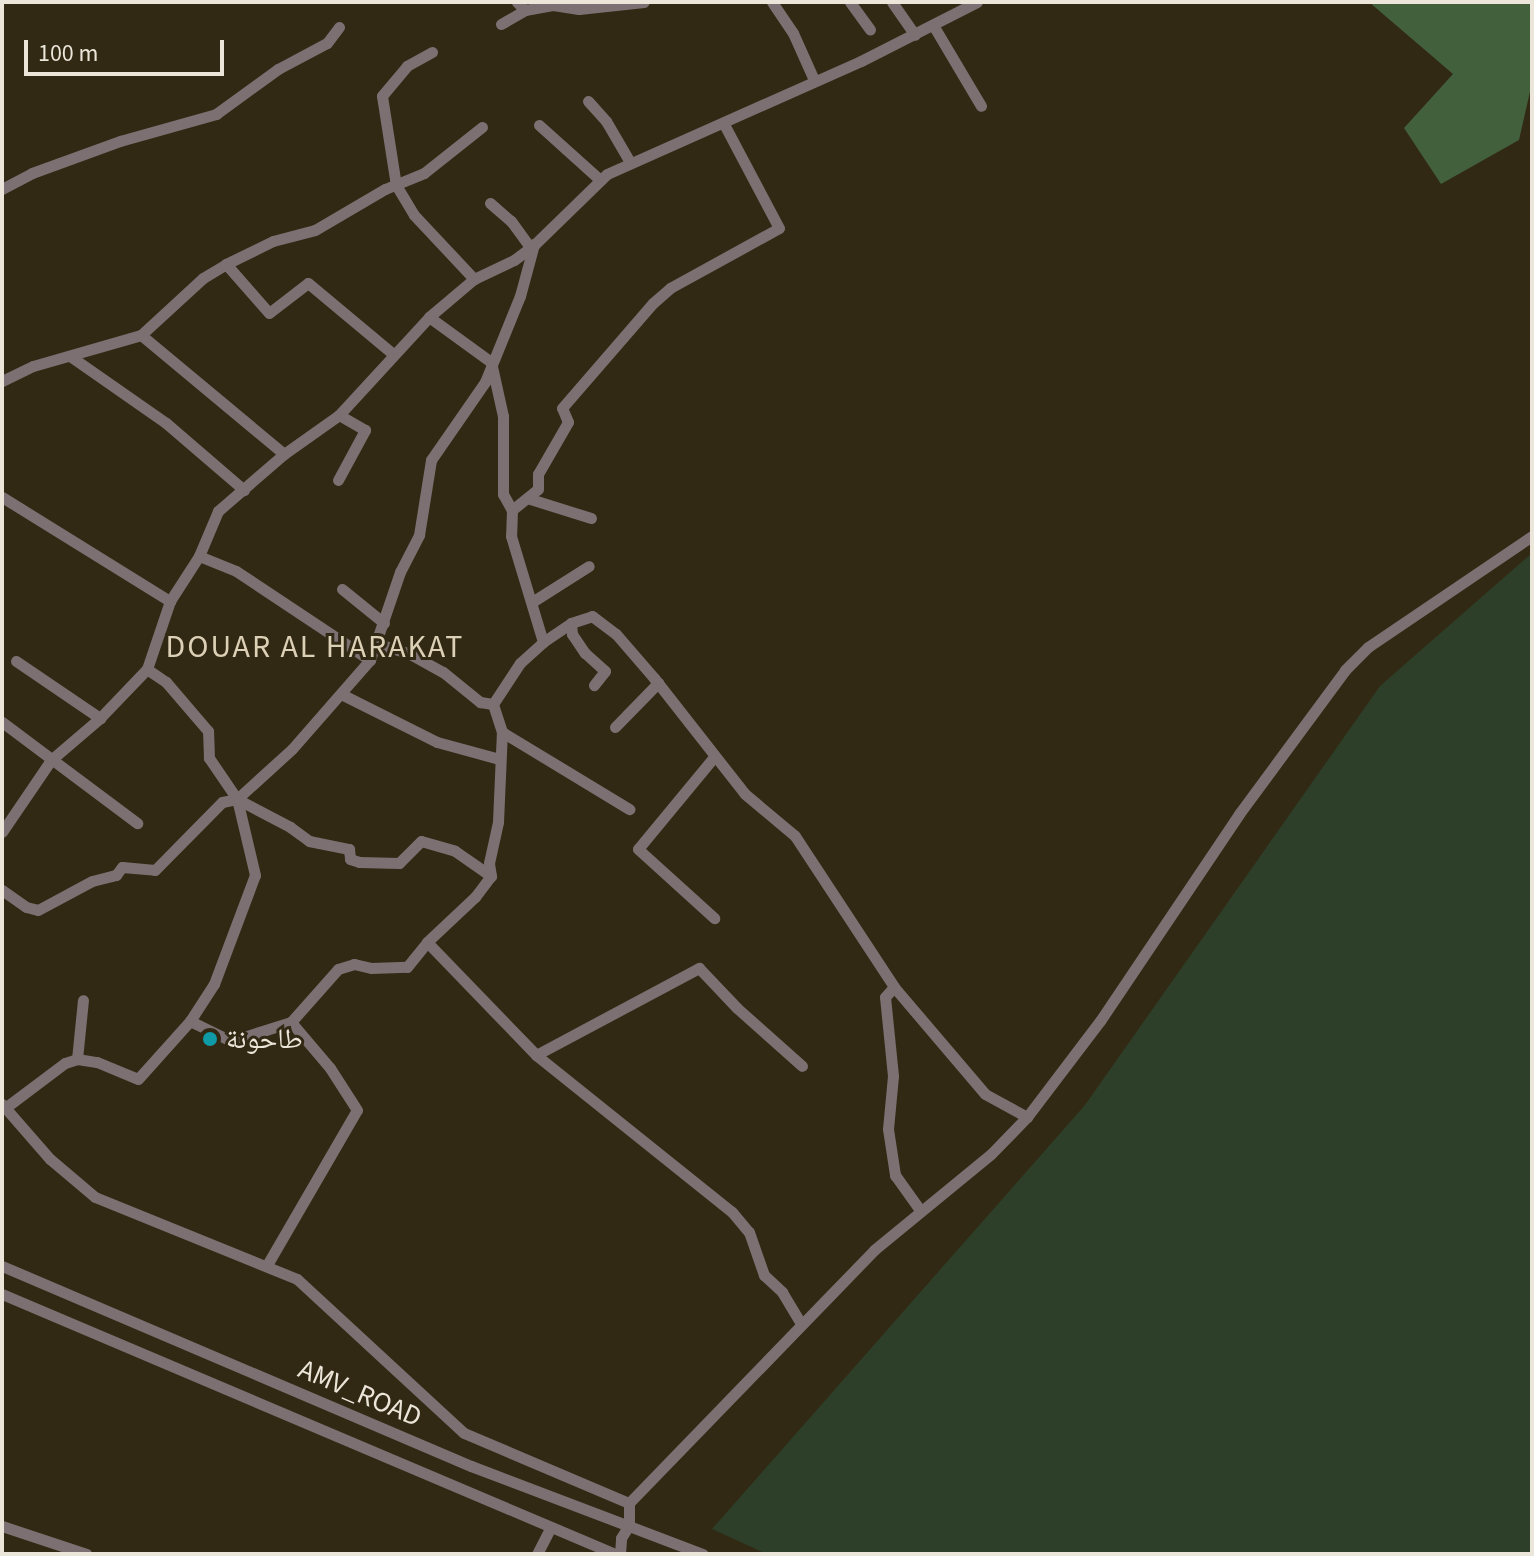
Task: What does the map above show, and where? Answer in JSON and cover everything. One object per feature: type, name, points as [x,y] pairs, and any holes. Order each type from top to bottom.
[{"type":"street","points":[[501,24],[521,6],[553,5],[579,9],[644,2]]},
{"type":"street","points":[[772,2],[793,33],[814,80]]},
{"type":"street","points":[[850,2],[870,30]]},
{"type":"street","points":[[892,2],[915,35]]},
{"type":"street","points":[[2,832],[51,760],[100,718],[147,669],[170,601],[199,556],[218,511],[284,454],[339,415],[429,317],[474,279],[514,260],[532,246],[599,179],[630,162],[724,124],[915,35],[977,2]]},
{"type":"street","points":[[933,25],[981,106]]},
{"type":"street","points":[[2,189],[32,173],[120,141],[216,114],[278,69],[327,43],[339,27]]},
{"type":"street","points":[[432,52],[407,66],[382,96],[396,185],[414,215],[474,279]]},
{"type":"street","points":[[588,101],[606,121],[630,162]]},
{"type":"street","points":[[512,510],[538,489],[538,474],[568,422],[562,408],[653,303],[670,288],[779,228],[724,124]]},
{"type":"street","points":[[539,125],[599,179]]},
{"type":"street","points":[[2,381],[33,366],[141,335],[203,278],[273,241],[315,230],[424,173],[482,127]]},
{"type":"street","points":[[490,203],[511,221],[532,246]]},
{"type":"street","points":[[2,890],[26,907],[38,910],[92,881],[116,875],[122,867],[155,870],[222,802],[237,799],[292,749],[370,660],[400,572],[419,535],[431,460],[485,382],[520,296],[532,246]]},
{"type":"street","points":[[226,264],[269,313],[308,283],[394,355]]},
{"type":"street","points":[[429,317],[491,362],[503,416],[503,494],[512,510],[511,536],[543,642]]},
{"type":"street","points":[[141,335],[284,454]]},
{"type":"street","points":[[70,356],[166,423],[244,490]]},
{"type":"street","points":[[338,480],[365,430],[339,415]]},
{"type":"street","points":[[2,497],[170,601]]},
{"type":"street","points":[[527,498],[591,518]]},
{"type":"street","points":[[2,1294],[550,1528],[618,1554],[629,1525],[629,1503],[874,1250],[991,1154],[1027,1117],[1100,1021],[1247,803],[1345,670],[1368,647],[1532,536]]},
{"type":"street","points":[[199,556],[236,571],[370,660]]},
{"type":"street","points":[[532,602],[589,566]]},
{"type":"street","points":[[342,589],[384,623]]},
{"type":"street","points":[[493,704],[520,663],[571,623],[592,616],[616,634],[745,794],[795,836],[894,987],[985,1094],[1027,1117]]},
{"type":"street","points":[[571,623],[572,634],[585,653],[605,671],[594,685]]},
{"type":"street","points":[[375,643],[410,654],[443,672],[480,702],[493,704]]},
{"type":"street","points":[[16,661],[100,718]]},
{"type":"street","points":[[147,669],[166,682],[201,718],[208,731],[209,758],[237,799],[255,875],[214,984],[190,1021],[138,1079],[111,1067],[77,1059],[65,1063],[4,1106],[50,1159],[95,1197],[267,1265],[304,1284],[464,1433],[629,1503]]},
{"type":"street","points":[[615,727],[658,683]]},
{"type":"street","points":[[341,694],[437,742],[499,759]]},
{"type":"street","points":[[190,1021],[231,1041],[291,1022],[338,969],[354,964],[371,968],[407,967],[427,942],[475,897],[491,876],[489,863],[498,822],[502,732],[493,704]]},
{"type":"street","points":[[2,722],[137,823]]},
{"type":"street","points":[[502,732],[629,809]]},
{"type":"street","points":[[714,757],[638,849],[714,918]]},
{"type":"street","points":[[237,799],[290,827],[309,841],[349,849],[350,859],[359,862],[399,863],[421,841],[455,851],[491,876]]},
{"type":"street","points":[[427,942],[536,1055],[732,1212],[749,1232],[764,1275],[782,1292],[801,1324]]},
{"type":"street","points":[[536,1055],[699,968],[737,1008],[802,1066]]},
{"type":"street","points":[[894,987],[885,997],[893,1076],[888,1129],[895,1175],[920,1210]]},
{"type":"street","points":[[77,1059],[83,1000]]},
{"type":"street","points":[[267,1265],[333,1145],[357,1110],[330,1068],[291,1022]]},
{"type":"street","name":"AMV_ROAD","points":[[2,1266],[471,1466],[593,1515],[629,1525],[703,1554]]},
{"type":"street","points":[[2,1526],[86,1554]]},
{"type":"street","points":[[537,1554],[550,1528]]},
{"type":"green space","points":[[1369,2],[1532,2],[1532,83],[1519,140],[1441,184],[1404,128],[1453,74]]},
{"type":"green space","points":[[1532,553],[1532,1554],[767,1554],[712,1529],[1085,1105],[1380,686]]},
{"type":"place","name":"طاحونة","points":[[210,1039]]},
{"type":"district","name":"DOUAR AL HARAKAT","points":[[315,647]]}]
